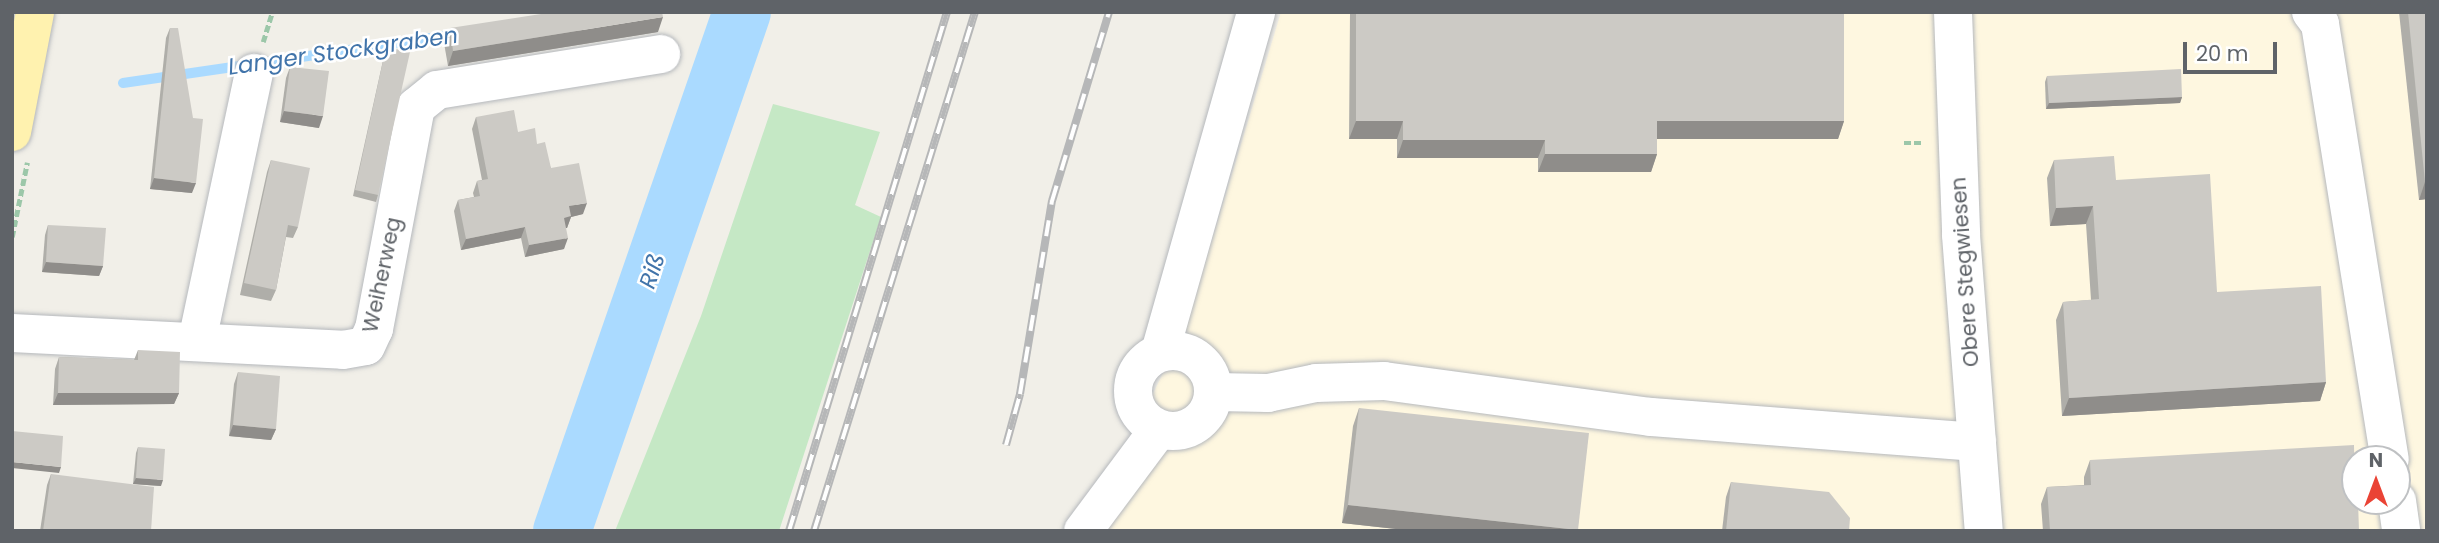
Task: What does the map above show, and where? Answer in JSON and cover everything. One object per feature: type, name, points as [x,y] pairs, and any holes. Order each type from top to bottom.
[{"type":"main road","points":[[12,132],[35,12]]},
{"type":"street","points":[[1160,352],[1256,12]]},
{"type":"street","name":"Obere Stegwiesen","points":[[1953,12],[1961,235],[1984,531]]},
{"type":"street","points":[[2311,12],[2320,24],[2388,445]]},
{"type":"street","name":"Weiherweg","points":[[12,333],[343,350],[366,346],[374,329],[416,107],[437,90],[661,54]]},
{"type":"street","points":[[197,341],[254,73]]},
{"type":"street","points":[[1160,352],[1186,352],[1207,367],[1215,392],[1210,411],[1196,425],[1178,432],[1159,429],[1142,418],[1133,400],[1133,380],[1143,363],[1160,352]]},
{"type":"street","points":[[1215,392],[1268,393],[1316,383],[1384,381],[1651,417],[1977,442]]},
{"type":"street","points":[[1083,531],[1159,429]]},
{"type":"path","points":[[267,28],[272,12]]},
{"type":"shaded area","points":[[1281,12],[2427,12],[2427,531],[1086,531],[1186,326]]},
{"type":"green space","points":[[773,104],[880,132],[855,205],[881,217],[779,531],[615,531],[701,316]]},
{"type":"building","points":[[554,12],[662,12],[663,17],[453,51],[450,28]]},
{"type":"building","points":[[1356,12],[1844,12],[1844,121],[1657,121],[1657,154],[1545,154],[1545,140],[1403,140],[1403,121],[1356,121]]},
{"type":"building","points":[[2408,12],[2427,12],[2427,182],[2425,182]]},
{"type":"building","points":[[170,28],[178,28],[193,118],[203,119],[196,183],[154,178]]},
{"type":"building","points":[[386,47],[410,52],[378,195],[355,190]]},
{"type":"building","points":[[290,67],[329,71],[323,116],[284,111]]},
{"type":"building","points":[[2181,69],[2182,97],[2049,103],[2047,76]]},
{"type":"building","points":[[514,110],[518,132],[535,128],[537,144],[545,142],[551,168],[579,163],[587,203],[569,206],[571,216],[564,218],[568,238],[529,245],[525,227],[466,239],[458,200],[480,196],[477,181],[488,179],[476,117]]},
{"type":"building","points":[[2114,156],[2116,180],[2210,174],[2217,292],[2321,286],[2326,382],[2069,398],[2063,302],[2099,299],[2093,206],[2056,208],[2054,160]]},
{"type":"building","points":[[271,160],[310,168],[298,227],[288,225],[276,290],[244,283]]},
{"type":"building","points":[[48,225],[106,228],[103,266],[46,262]]},
{"type":"building","points":[[138,350],[180,352],[179,393],[58,393],[59,357],[138,360]]},
{"type":"building","points":[[238,372],[280,376],[276,429],[233,425]]},
{"type":"building","points":[[1359,408],[1589,433],[1578,530],[1348,505]]},
{"type":"building","points":[[12,431],[63,436],[61,467],[12,462]]},
{"type":"building","points":[[2341,446],[2341,515],[2358,515],[2359,531],[2050,531],[2047,487],[2091,485],[2090,460]]},
{"type":"building","points":[[138,447],[165,449],[163,480],[136,478]]},
{"type":"building","points":[[51,474],[154,487],[151,531],[43,531]]},
{"type":"building","points":[[1731,482],[1829,492],[1850,518],[1849,531],[1726,531]]},
{"type":"waterway","name":"Riß","points":[[562,531],[742,12]]},
{"type":"waterway","name":"Langer Stockgraben","points":[[123,83],[458,34]]},
{"type":"railway","points":[[789,531],[947,12]]},
{"type":"railway","points":[[814,531],[975,12]]},
{"type":"railway","points":[[1006,445],[1020,394],[1052,201],[1109,12]]}]
